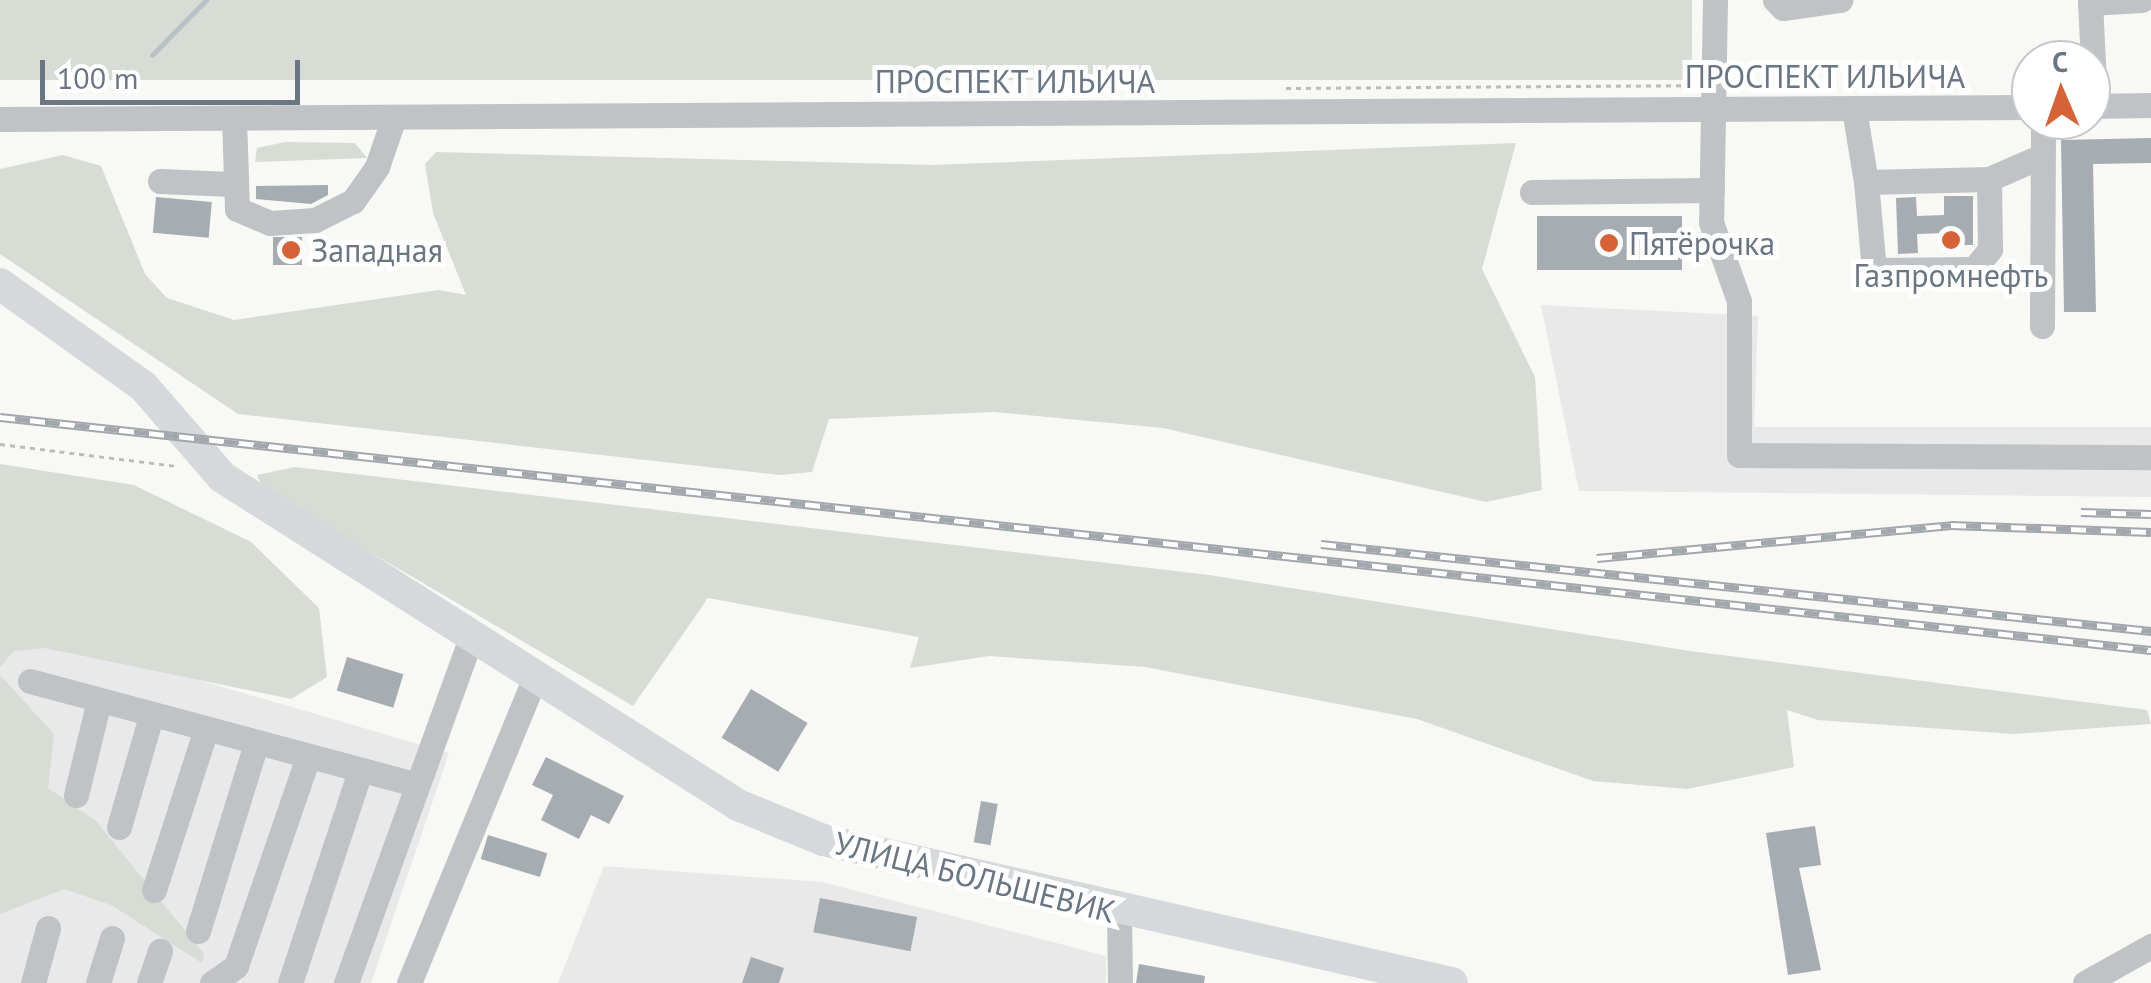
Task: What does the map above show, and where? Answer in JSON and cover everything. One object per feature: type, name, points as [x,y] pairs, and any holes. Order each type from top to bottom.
[{"type":"main road","name":"УЛИЦА БОЛЬШЕВИК","points":[[0,284],[143,386],[222,477],[738,805],[790,828],[1119,912],[1452,983]]},
{"type":"street","points":[[1716,0],[1711,222],[1739,302],[1739,455],[2151,456]]},
{"type":"street","points":[[1775,0],[1783,8],[1840,0]]},
{"type":"street","points":[[2091,40],[2090,2],[2142,0]]},
{"type":"street","points":[[2111,106],[2151,106]]},
{"type":"street","name":"ПРОСПЕКТ ИЛЬИЧА","points":[[0,120],[2011,107]]},
{"type":"street","points":[[1854,109],[1874,270],[1974,269],[1990,249],[1989,179]]},
{"type":"street","points":[[234,118],[232,184],[237,209],[256,221],[335,213],[367,186],[394,117]]},
{"type":"street","points":[[2042,140],[2042,326]]},
{"type":"street","points":[[1866,182],[1989,179],[2042,156]]},
{"type":"street","points":[[160,182],[232,184]]},
{"type":"street","points":[[1532,192],[1712,190]]},
{"type":"street","points":[[346,983],[414,784],[471,637]]},
{"type":"street","points":[[408,983],[535,678]]},
{"type":"street","points":[[30,680],[255,747],[414,784]]},
{"type":"street","points":[[76,795],[99,701]]},
{"type":"street","points":[[119,828],[150,716]]},
{"type":"street","points":[[154,890],[204,732]]},
{"type":"street","points":[[198,931],[255,747]]},
{"type":"street","points":[[212,983],[236,966],[307,760]]},
{"type":"street","points":[[290,983],[360,771]]},
{"type":"street","points":[[1119,912],[1120,983]]},
{"type":"street","points":[[34,983],[48,928]]},
{"type":"street","points":[[98,983],[112,938]]},
{"type":"street","points":[[2086,983],[2151,946]]},
{"type":"street","points":[[150,983],[160,951]]},
{"type":"path","points":[[0,444],[178,466]]},
{"type":"shaded area","points":[[0,0],[1692,0],[1692,80],[0,80]]},
{"type":"shaded area","points":[[285,142],[355,143],[367,158],[255,162],[257,148]]},
{"type":"shaded area","points":[[1516,143],[1482,269],[1535,377],[1542,490],[1486,502],[1163,428],[994,412],[829,419],[812,472],[780,475],[238,414],[0,254],[0,169],[63,155],[101,166],[145,274],[167,298],[234,320],[439,290],[466,295],[433,213],[425,164],[436,152],[933,165]]},
{"type":"shaded area","points":[[1541,305],[1758,316],[1754,427],[2151,427],[2151,497],[1579,491]]},
{"type":"shaded area","points":[[0,464],[134,485],[251,542],[319,608],[327,677],[291,699],[45,648],[14,651],[0,667]]},
{"type":"shaded area","points":[[295,467],[1209,575],[1690,651],[2147,710],[2151,724],[2014,734],[1818,720],[1787,710],[1794,767],[1687,789],[1593,781],[1417,719],[1145,667],[989,656],[910,668],[919,637],[708,598],[633,706],[264,490],[257,475]]},
{"type":"shaded area","points":[[0,622],[449,753],[371,983],[0,983]]},
{"type":"shaded area","points":[[0,675],[54,734],[48,788],[96,821],[204,954],[202,963],[111,905],[64,889],[0,914]]},
{"type":"shaded area","points":[[604,866],[822,882],[1106,956],[1106,983],[558,983]]},
{"type":"building","points":[[2151,138],[2151,163],[2093,164],[2096,312],[2064,312],[2061,140]]},
{"type":"building","points":[[328,185],[328,195],[311,204],[256,199],[256,186]]},
{"type":"building","points":[[1944,196],[1973,196],[1973,245],[1945,245],[1945,233],[1917,234],[1918,253],[1898,254],[1896,198],[1916,197],[1917,216],[1944,215]]},
{"type":"building","points":[[156,197],[212,202],[209,238],[153,233]]},
{"type":"building","name":"Пятёрочка","points":[[1537,216],[1682,216],[1682,270],[1537,270]]},
{"type":"building","points":[[273,237],[302,237],[302,265],[273,265]]},
{"type":"building","points":[[347,657],[403,674],[393,708],[337,690]]},
{"type":"building","points":[[751,689],[808,723],[778,772],[722,738]]},
{"type":"building","points":[[546,757],[624,796],[609,824],[591,815],[579,839],[541,820],[553,795],[532,785]]},
{"type":"building","points":[[981,801],[998,804],[990,845],[974,842]]},
{"type":"building","points":[[1815,826],[1821,865],[1799,868],[1821,970],[1788,975],[1766,833]]},
{"type":"building","points":[[488,835],[547,853],[540,877],[481,859]]},
{"type":"building","points":[[820,898],[917,917],[911,951],[813,932]]},
{"type":"building","points":[[751,957],[784,968],[779,983],[742,983]]},
{"type":"building","points":[[1139,964],[1205,976],[1204,983],[1136,983]]},
{"type":"waterway","points":[[152,55],[206,0]]},
{"type":"railway","points":[[0,417],[2151,650]]},
{"type":"railway","points":[[2081,512],[2151,514]]},
{"type":"railway","points":[[1597,558],[1951,525],[2151,532]]},
{"type":"railway","points":[[1321,544],[2151,631]]},
{"type":"place","name":"Газпромнефть","points":[[1951,240]]},
{"type":"place","name":"Пятёрочка","points":[[1609,243]]},
{"type":"place","name":"Западная","points":[[291,250]]}]
